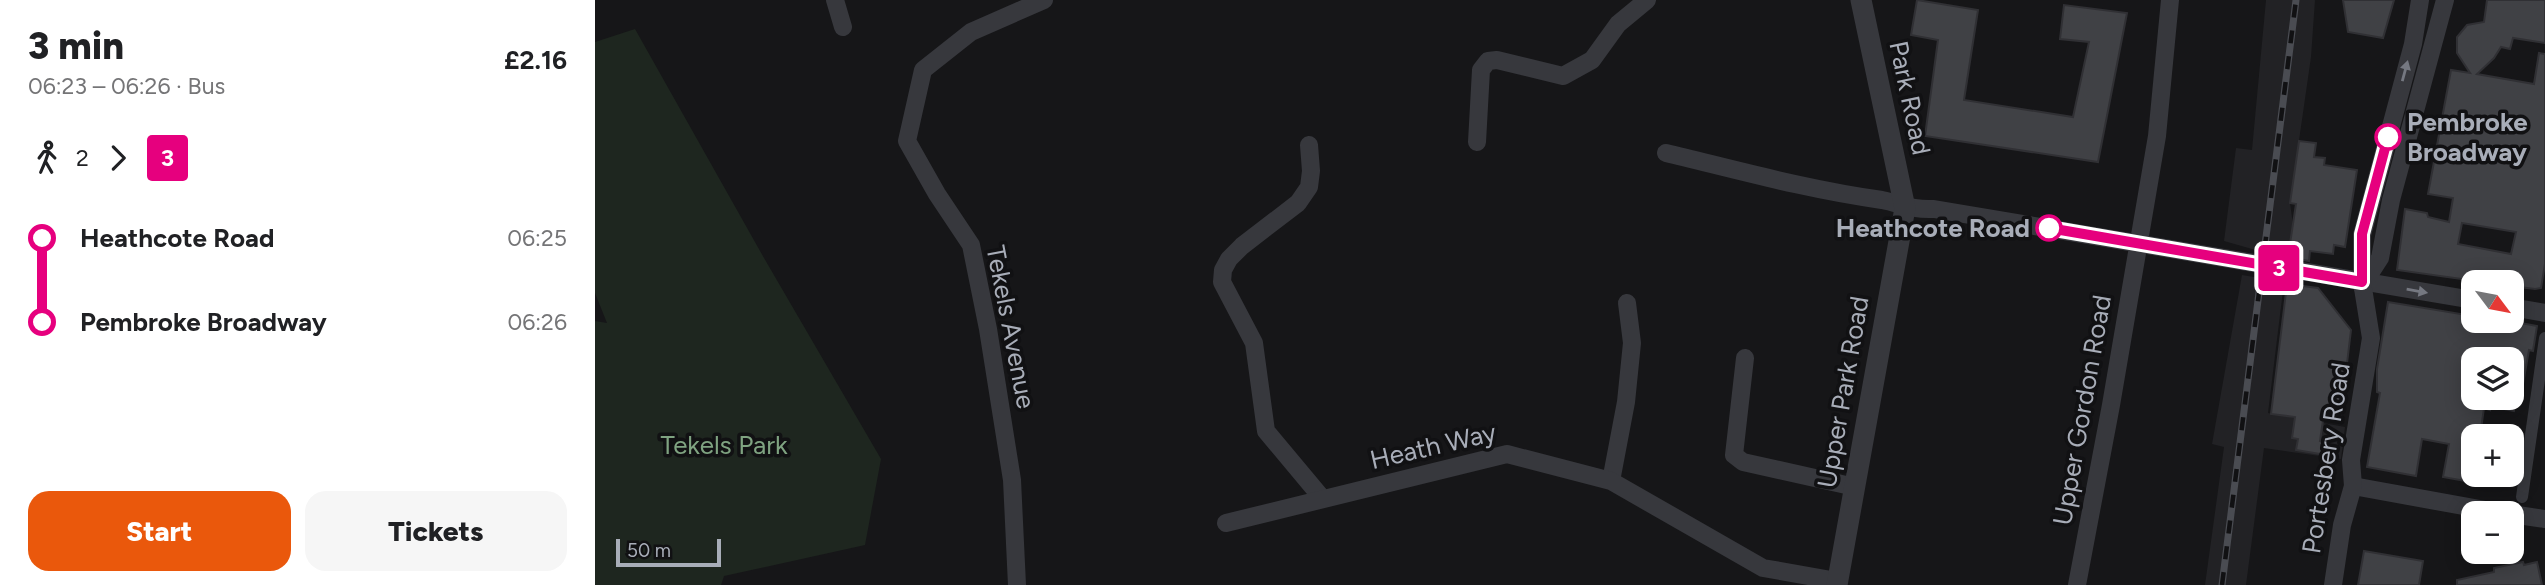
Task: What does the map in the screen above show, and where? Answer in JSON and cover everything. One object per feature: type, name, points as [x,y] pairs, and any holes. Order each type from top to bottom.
[{"type":"street","points":[[835,0],[843,27]]},
{"type":"street","name":"Tekels Avenue","points":[[1017,585],[1012,480],[988,329],[971,245],[937,194],[907,141],[923,70],[971,32],[1044,0]]},
{"type":"street","points":[[1477,142],[1481,70],[1488,61],[1497,60],[1563,76],[1592,60],[1618,24],[1649,0],[1664,0]]},
{"type":"street","name":"Park Road","points":[[1861,0],[1905,208]]},
{"type":"street","name":"Upper Gordon Road","points":[[2077,585],[2157,136],[2170,0]]},
{"type":"street","points":[[2362,282],[2362,234],[2413,44],[2420,0]]},
{"type":"street","points":[[2362,282],[2380,258],[2391,200],[2445,0]]},
{"type":"street","points":[[1308,145],[1311,171],[1309,187],[1298,203],[1229,259],[1223,270],[1222,282],[1254,343],[1266,431],[1322,498]]},
{"type":"street","points":[[1666,153],[1839,194],[1890,202],[1905,208],[1934,209],[2461,298]]},
{"type":"street","points":[[2372,196],[2391,200]]},
{"type":"street","name":"Upper Park Road","points":[[1837,583],[1905,208]]},
{"type":"street","name":"Portesbery Road","points":[[2333,585],[2342,525],[2353,486],[2351,460],[2371,338],[2362,282]]},
{"type":"street","points":[[1611,481],[1626,402],[1632,343],[1627,303]]},
{"type":"street","points":[[2524,309],[2545,313]]},
{"type":"street","points":[[2522,496],[2545,338]]},
{"type":"street","points":[[1745,358],[1734,455],[1743,462],[1855,487]]},
{"type":"street","name":"Heath Way","points":[[1226,523],[1507,454],[1611,481],[1762,568],[1837,583]]},
{"type":"street","points":[[2353,486],[2461,506]]},
{"type":"street","points":[[2524,516],[2545,519]]},
{"type":"shaded area","points":[[2266,0],[2315,0],[2311,57],[2290,203],[2293,225],[2287,259],[2224,241],[2236,148],[2252,150]]},
{"type":"shaded area","points":[[2242,275],[2284,282],[2268,413],[2345,427],[2341,459],[2264,448],[2246,585],[2205,585],[2224,447],[2212,444]]},
{"type":"green space","name":"Tekels Park","points":[[635,29],[881,459],[865,545],[724,576],[721,585],[595,585],[595,321],[607,323],[595,293],[595,42]]},
{"type":"building","points":[[1917,0],[1978,10],[1964,100],[2073,117],[2089,42],[2060,39],[2064,5],[2127,13],[2098,162],[1925,136],[1938,40],[1911,35]]},
{"type":"building","points":[[2343,0],[2394,0],[2383,38],[2348,32]]},
{"type":"building","points":[[2487,0],[2545,0],[2545,43],[2513,38],[2510,49],[2501,47],[2477,74],[2534,84],[2539,53],[2545,54],[2545,264],[2541,288],[2524,288],[2524,270],[2461,270],[2461,279],[2397,270],[2405,209],[2427,213],[2428,217],[2449,222],[2453,198],[2428,194],[2451,70],[2470,73],[2457,53],[2457,37],[2467,25],[2484,22]],"holes":[[[2462,223],[2516,232],[2511,254],[2458,244]]]},
{"type":"building","points":[[2299,141],[2316,143],[2314,157],[2325,158],[2324,165],[2357,170],[2345,247],[2334,245],[2333,254],[2310,251],[2309,261],[2288,257],[2296,204],[2290,203]]},
{"type":"building","points":[[2287,284],[2318,288],[2351,330],[2340,422],[2323,420],[2320,441],[2328,443],[2326,455],[2296,450],[2298,439],[2292,438],[2295,417],[2271,414]]},
{"type":"building","points":[[2388,302],[2461,314],[2461,333],[2524,333],[2524,324],[2537,326],[2533,351],[2529,350],[2524,378],[2524,347],[2461,347],[2461,410],[2484,410],[2482,424],[2461,424],[2461,480],[2443,477],[2449,444],[2422,439],[2416,476],[2367,467],[2380,393],[2377,392],[2377,369]]},
{"type":"building","points":[[2364,551],[2423,561],[2419,585],[2358,585]]},
{"type":"building","points":[[2537,562],[2542,585],[2457,585],[2457,580],[2494,572],[2494,568]]},
{"type":"railway","points":[[2222,585],[2296,0]]},
{"type":"bus line","name":"3","points":[[2049,228],[2362,282],[2362,234],[2388,137]]},
{"type":"place","name":"Pembroke Broadway","points":[[2388,137]]},
{"type":"place","name":"Heathcote Road","points":[[2049,228]]}]
